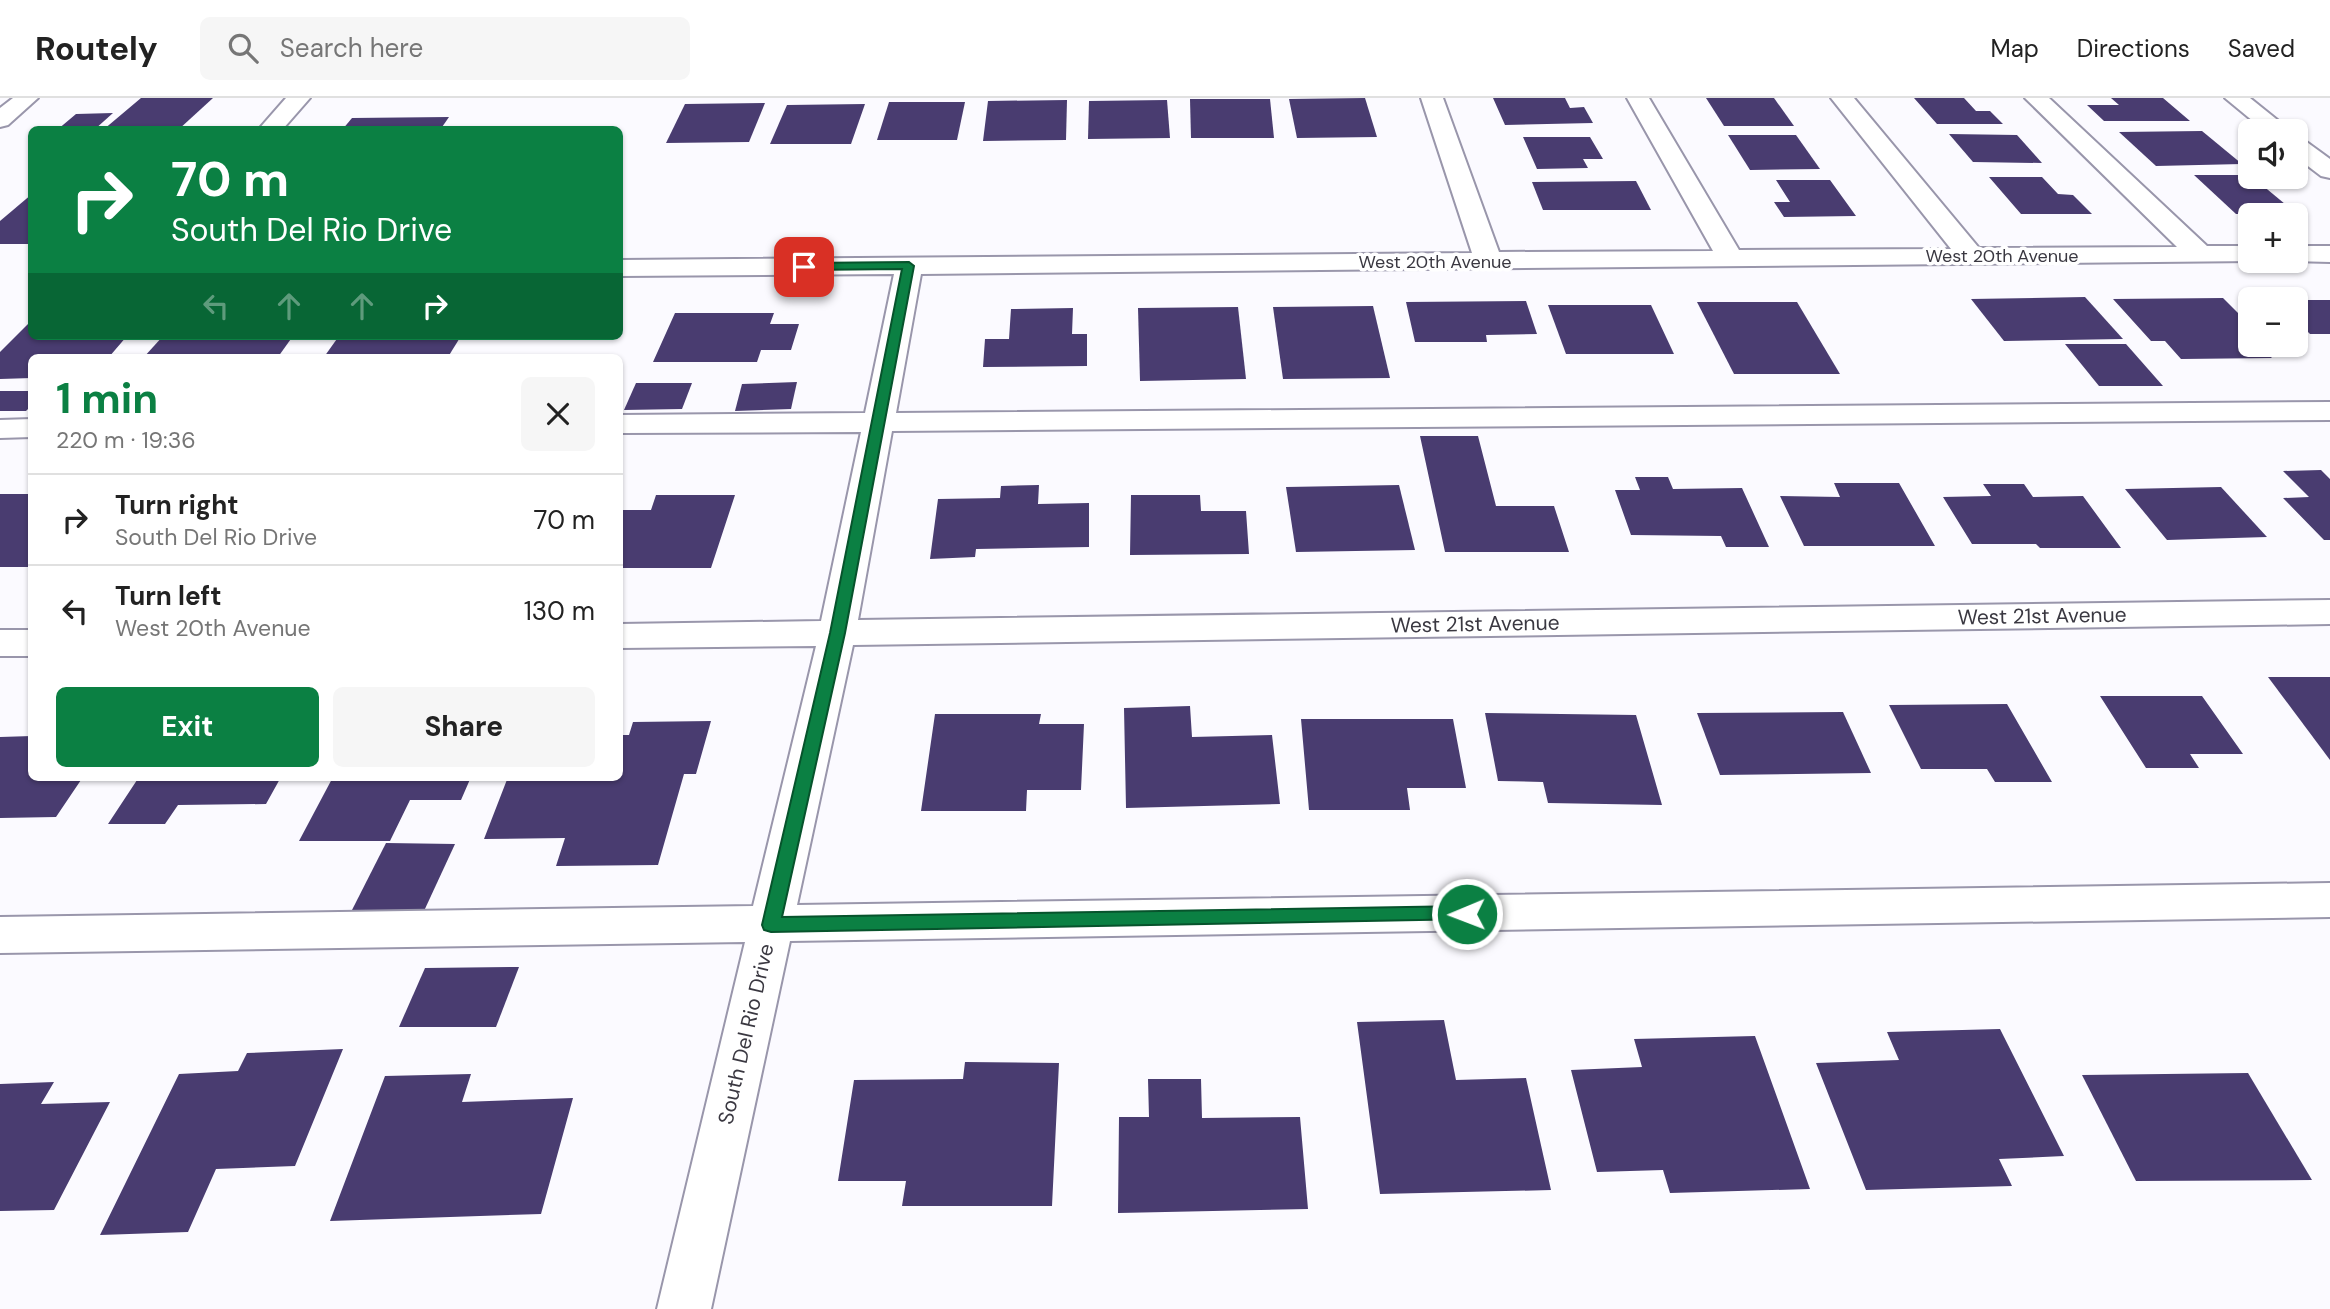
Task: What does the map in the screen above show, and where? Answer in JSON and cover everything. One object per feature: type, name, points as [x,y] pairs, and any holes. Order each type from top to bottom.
[{"type":"street","points":[[0,120],[27,98]]},
{"type":"street","points":[[273,126],[299,98]]},
{"type":"street","points":[[1432,98],[1489,262]]},
{"type":"street","points":[[1638,98],[1731,259]]},
{"type":"street","points":[[1842,98],[1971,256]]},
{"type":"street","points":[[2036,98],[2201,255]]},
{"type":"street","points":[[2236,98],[2263,119]]},
{"type":"street","points":[[2308,154],[2330,171]]},
{"type":"street","name":"West 20th Avenue","points":[[623,268],[2238,254]]},
{"type":"street","points":[[2308,254],[2330,254]]},
{"type":"street","name":"South Del Rio Drive","points":[[684,1309],[837,633],[909,266]]},
{"type":"street","points":[[623,424],[2330,411]]},
{"type":"street","points":[[0,429],[28,428]]},
{"type":"street","name":"West 21st Avenue","points":[[623,636],[2330,612]]},
{"type":"street","points":[[0,643],[28,643]]},
{"type":"street","points":[[0,935],[2330,900]]},
{"type":"building","points":[[141,98],[213,98],[182,126],[108,126]]},
{"type":"building","points":[[1365,98],[1377,137],[1297,138],[1289,99]]},
{"type":"building","points":[[1493,98],[1565,98],[1570,108],[1584,107],[1593,123],[1505,125]]},
{"type":"building","points":[[1706,98],[1774,98],[1794,126],[1724,126]]},
{"type":"building","points":[[1914,98],[1964,98],[1976,111],[1990,111],[2003,124],[1937,124]]},
{"type":"building","points":[[2111,98],[2163,98],[2190,121],[2104,121],[2087,105],[2119,105]]},
{"type":"building","points":[[1190,99],[1270,99],[1274,138],[1191,138]]},
{"type":"building","points":[[1067,100],[1066,140],[983,141],[988,101]]},
{"type":"building","points":[[1167,100],[1170,138],[1088,139],[1089,101]]},
{"type":"building","points":[[889,102],[965,102],[957,140],[877,140]]},
{"type":"building","points":[[765,103],[749,142],[666,143],[685,104]]},
{"type":"building","points":[[865,104],[851,144],[770,144],[787,105]]},
{"type":"building","points":[[113,113],[98,126],[62,126],[76,114]]},
{"type":"building","points":[[449,117],[443,126],[345,126],[352,118]]},
{"type":"building","points":[[2202,131],[2238,161],[2238,164],[2156,166],[2119,132]]},
{"type":"building","points":[[1949,134],[2017,135],[2042,163],[1973,162]]},
{"type":"building","points":[[1728,135],[1796,135],[1820,169],[1750,170]]},
{"type":"building","points":[[1523,137],[1590,137],[1603,159],[1583,159],[1588,168],[1537,169]]},
{"type":"building","points":[[2194,175],[2238,175],[2238,189],[2267,189],[2284,203],[2238,203],[2236,214]]},
{"type":"building","points":[[1989,177],[2042,177],[2058,194],[2073,195],[2092,214],[2021,214]]},
{"type":"building","points":[[1776,180],[1830,180],[1856,216],[1784,217],[1774,202],[1790,202]]},
{"type":"building","points":[[1636,181],[1651,210],[1543,210],[1532,182]]},
{"type":"building","points":[[28,197],[28,244],[0,244],[0,221]]},
{"type":"building","points":[[2085,297],[2123,339],[2004,341],[1971,299]]},
{"type":"building","points":[[2223,298],[2238,313],[2238,357],[2272,358],[2181,359],[2165,341],[2151,341],[2113,299]]},
{"type":"building","points":[[2308,300],[2330,300],[2330,334],[2310,334]]},
{"type":"building","points":[[1526,301],[1537,334],[1486,335],[1487,342],[1415,342],[1406,302]]},
{"type":"building","points":[[1697,302],[1797,302],[1840,374],[1734,374]]},
{"type":"building","points":[[1548,305],[1651,305],[1674,354],[1566,354]]},
{"type":"building","points":[[1373,306],[1390,378],[1283,379],[1273,307]]},
{"type":"building","points":[[1238,307],[1246,379],[1140,381],[1138,308]]},
{"type":"building","points":[[1073,308],[1072,334],[1087,334],[1087,366],[983,367],[985,339],[1009,339],[1011,309]]},
{"type":"building","points":[[675,313],[774,313],[770,324],[799,324],[791,350],[761,350],[757,362],[653,362]]},
{"type":"building","points":[[28,324],[28,340],[124,340],[112,354],[28,354],[28,378],[0,379],[0,352]]},
{"type":"building","points":[[159,340],[290,340],[280,354],[147,354]]},
{"type":"building","points":[[336,340],[459,340],[450,354],[326,354]]},
{"type":"building","points":[[2065,344],[2126,344],[2163,386],[2099,386]]},
{"type":"building","points":[[797,382],[791,409],[735,411],[742,384]]},
{"type":"building","points":[[636,383],[692,383],[682,409],[624,410]]},
{"type":"building","points":[[0,391],[28,391],[26,411],[0,411]]},
{"type":"building","points":[[1420,436],[1478,436],[1496,506],[1554,506],[1569,552],[1445,552]]},
{"type":"building","points":[[2321,470],[2330,479],[2330,540],[2324,540],[2283,498],[2309,497],[2283,471]]},
{"type":"building","points":[[1635,477],[1668,477],[1673,489],[1742,488],[1769,547],[1726,547],[1721,536],[1631,535],[1615,490],[1640,490]]},
{"type":"building","points":[[1834,483],[1899,483],[1935,546],[1804,546],[1780,496],[1840,497]]},
{"type":"building","points":[[1983,484],[2024,484],[2033,497],[2083,496],[2121,548],[2040,548],[2036,544],[1972,544],[1943,497],[1991,496]]},
{"type":"building","points":[[1039,485],[1038,504],[1089,503],[1089,547],[976,549],[975,557],[930,559],[938,499],[1000,498],[1001,486]]},
{"type":"building","points":[[1399,485],[1415,550],[1296,552],[1286,487]]},
{"type":"building","points":[[2221,487],[2267,537],[2167,540],[2125,489]]},
{"type":"building","points":[[0,494],[28,494],[28,567],[0,567]]},
{"type":"building","points":[[656,495],[735,495],[711,568],[623,568],[623,510],[651,510]]},
{"type":"building","points":[[1131,495],[1200,495],[1201,511],[1246,511],[1249,554],[1130,555]]},
{"type":"building","points":[[2268,677],[2330,677],[2330,760]]},
{"type":"building","points":[[2100,696],[2202,696],[2243,754],[2190,754],[2199,768],[2146,768]]},
{"type":"building","points":[[2007,704],[2052,782],[1995,782],[1987,769],[1921,769],[1889,705]]},
{"type":"building","points":[[1190,706],[1192,737],[1272,735],[1280,804],[1126,808],[1124,708]]},
{"type":"building","points":[[1843,712],[1871,773],[1720,775],[1697,713]]},
{"type":"building","points":[[1485,713],[1636,715],[1662,805],[1548,803],[1543,782],[1498,781]]},
{"type":"building","points":[[935,714],[1041,714],[1039,724],[1084,724],[1081,790],[1027,790],[1026,811],[921,811]]},
{"type":"building","points":[[1301,719],[1453,719],[1466,788],[1407,788],[1410,810],[1309,810]]},
{"type":"building","points":[[711,721],[696,774],[684,774],[658,865],[556,866],[565,838],[484,839],[506,781],[623,781],[623,735],[629,735],[633,722]]},
{"type":"building","points":[[28,736],[28,781],[80,781],[56,817],[0,818],[0,737]]},
{"type":"building","points":[[136,781],[279,781],[266,804],[178,805],[165,824],[108,824]]},
{"type":"building","points":[[331,781],[469,781],[461,800],[410,800],[390,841],[299,841]]},
{"type":"building","points":[[386,843],[455,844],[424,911],[352,910]]},
{"type":"building","points":[[519,967],[496,1027],[399,1027],[425,968]]},
{"type":"building","points":[[1444,1020],[1456,1080],[1526,1078],[1551,1190],[1380,1194],[1357,1022]]},
{"type":"building","points":[[2000,1029],[2064,1156],[1999,1159],[2012,1186],[1866,1190],[1816,1063],[1899,1060],[1887,1032]]},
{"type":"building","points":[[1755,1036],[1810,1189],[1670,1193],[1663,1170],[1597,1172],[1571,1070],[1642,1067],[1634,1039]]},
{"type":"building","points":[[343,1049],[295,1166],[216,1169],[188,1232],[100,1235],[179,1074],[238,1071],[247,1053]]},
{"type":"building","points":[[965,1062],[1059,1063],[1052,1206],[902,1206],[906,1181],[838,1181],[854,1080],[963,1079]]},
{"type":"building","points":[[2248,1073],[2312,1180],[2136,1181],[2082,1075]]},
{"type":"building","points":[[471,1074],[462,1102],[573,1098],[541,1214],[330,1221],[385,1076]]},
{"type":"building","points":[[1148,1079],[1201,1079],[1202,1118],[1300,1117],[1308,1209],[1118,1213],[1119,1117],[1149,1117]]},
{"type":"building","points":[[54,1082],[41,1104],[110,1102],[54,1210],[0,1211],[0,1084]]},
{"type":"route","points":[[804,267],[909,266],[837,633],[771,925],[1467,914]]}]
